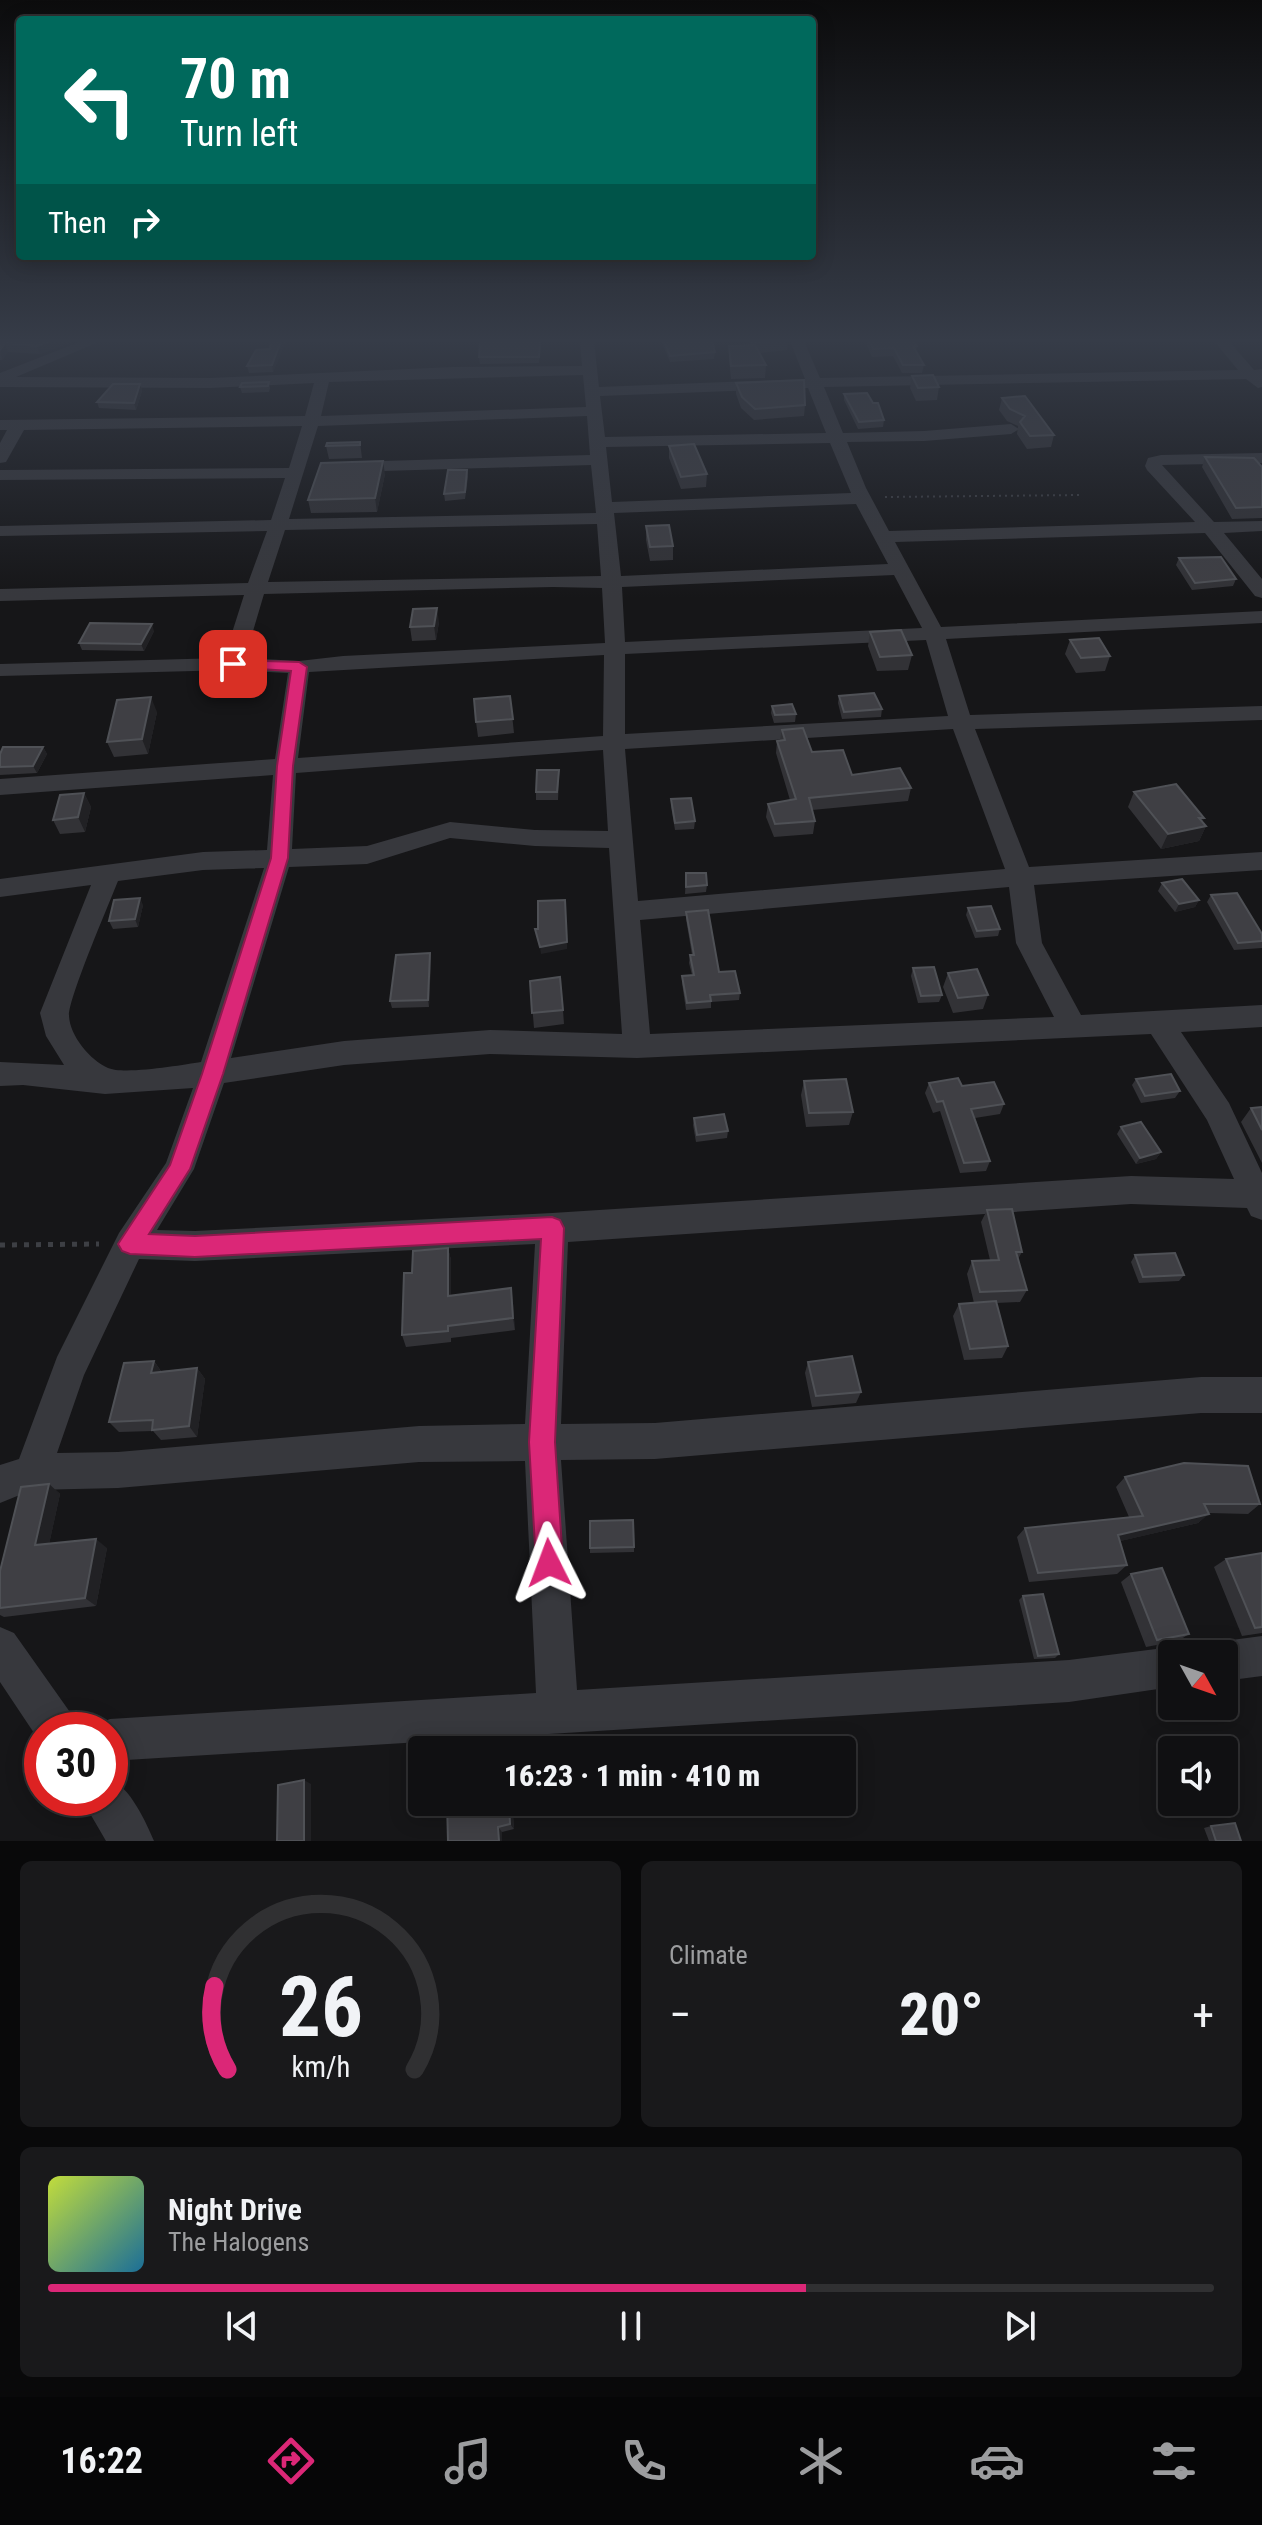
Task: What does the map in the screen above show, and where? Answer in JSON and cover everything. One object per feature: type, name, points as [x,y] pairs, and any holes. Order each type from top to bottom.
[{"type":"street","points":[[0,458],[8,427]]},
{"type":"street","points":[[233,664],[278,526],[310,469],[313,427]]},
{"type":"street","points":[[596,427],[612,582],[614,742],[637,1046]]},
{"type":"street","points":[[833,427],[862,498],[934,632],[961,722],[1020,877],[1029,943],[1073,1027]]},
{"type":"street","points":[[0,475],[310,469],[837,436],[924,436],[1011,429]]},
{"type":"street","points":[[1262,458],[1154,462],[1153,466],[1211,529],[1262,592]]},
{"type":"street","points":[[0,531],[278,526],[605,513],[862,498]]},
{"type":"street","points":[[883,537],[1262,526]]},
{"type":"street","points":[[0,595],[612,582],[898,569]]},
{"type":"street","points":[[6,673],[233,664],[299,667],[1262,617]]},
{"type":"street","points":[[16,1478],[130,1244],[179,1169],[279,858],[285,766],[299,667]]},
{"type":"street","points":[[0,787],[614,742],[961,722],[1262,713]]},
{"type":"street","points":[[0,888],[203,861],[367,855],[450,830],[535,838],[622,840]]},
{"type":"street","points":[[626,912],[1020,877],[1262,861]]},
{"type":"street","points":[[105,1082],[76,1062],[58,1035],[54,1013],[109,872]]},
{"type":"street","points":[[0,1074],[23,1073],[105,1082],[212,1074],[344,1053],[490,1042],[637,1046],[1262,1016]]},
{"type":"street","points":[[130,1244],[195,1246],[552,1228],[1131,1190],[1260,1198],[1218,1112],[1159,1022]]},
{"type":"street","points":[[552,1228],[542,1442],[558,1713]]},
{"type":"street","points":[[16,1478],[419,1444],[655,1441],[1201,1395],[1262,1395]]},
{"type":"street","points":[[0,1647],[45,1712]]},
{"type":"street","points":[[1238,1659],[1262,1656]]},
{"type":"street","points":[[128,1739],[1069,1681],[1158,1669]]},
{"type":"street","points":[[115,1816],[132,1841]]},
{"type":"path","points":[[862,498],[1080,495]]},
{"type":"path","points":[[0,1245],[130,1244]]},
{"type":"building","points":[[1024,427],[1048,427],[1054,435],[1030,436]]},
{"type":"building","points":[[360,442],[360,445],[326,446],[327,443]]},
{"type":"building","points":[[694,444],[707,474],[681,477],[669,446]]},
{"type":"building","points":[[1205,457],[1254,458],[1262,467],[1262,507],[1236,508]]},
{"type":"building","points":[[383,461],[375,498],[308,500],[321,463]]},
{"type":"building","points":[[448,470],[467,470],[465,492],[444,494]]},
{"type":"building","points":[[669,525],[673,546],[650,547],[646,526]]},
{"type":"building","points":[[1221,557],[1236,579],[1195,583],[1179,558]]},
{"type":"building","points":[[437,608],[434,626],[410,627],[413,609]]},
{"type":"building","points":[[90,623],[152,624],[141,644],[79,643]]},
{"type":"building","points":[[901,630],[912,655],[880,657],[870,632]]},
{"type":"building","points":[[1099,638],[1110,656],[1081,658],[1070,640]]},
{"type":"building","points":[[874,693],[882,709],[844,712],[839,696]]},
{"type":"building","points":[[510,696],[513,719],[476,722],[474,699]]},
{"type":"building","points":[[151,697],[142,739],[107,742],[117,700]]},
{"type":"building","points":[[792,704],[796,714],[775,715],[772,706]]},
{"type":"building","points":[[803,728],[812,752],[843,750],[852,775],[900,768],[911,788],[809,798],[815,821],[775,824],[768,804],[796,799],[777,741],[785,740],[782,730]]},
{"type":"building","points":[[3,747],[43,747],[33,766],[0,767]]},
{"type":"building","points":[[537,770],[559,770],[557,792],[536,792]]},
{"type":"building","points":[[1176,784],[1204,818],[1199,818],[1206,826],[1168,834],[1134,792]]},
{"type":"building","points":[[84,793],[78,817],[53,820],[60,795]]},
{"type":"building","points":[[691,798],[695,821],[675,823],[671,799]]},
{"type":"building","points":[[686,873],[706,873],[707,885],[686,887]]},
{"type":"building","points":[[1182,879],[1199,900],[1179,904],[1162,883]]},
{"type":"building","points":[[1237,893],[1262,934],[1262,941],[1238,943],[1211,895]]},
{"type":"building","points":[[140,898],[135,919],[109,921],[114,900]]},
{"type":"building","points":[[565,900],[567,942],[540,947],[535,929],[538,929],[538,901]]},
{"type":"building","points":[[991,906],[1000,929],[977,931],[968,908]]},
{"type":"building","points":[[708,910],[719,972],[735,971],[740,993],[710,995],[711,1001],[687,1003],[682,976],[694,975],[690,955],[694,955],[686,912]]},
{"type":"building","points":[[430,953],[428,1000],[390,1001],[396,955]]},
{"type":"building","points":[[934,967],[942,995],[921,996],[913,968]]},
{"type":"building","points":[[977,969],[988,995],[958,998],[948,973]]},
{"type":"building","points":[[560,977],[563,1010],[532,1013],[530,981]]},
{"type":"building","points":[[1171,1074],[1180,1091],[1145,1096],[1136,1079]]},
{"type":"building","points":[[958,1078],[962,1086],[994,1082],[1004,1104],[971,1109],[990,1161],[964,1163],[943,1101],[937,1102],[929,1083]]},
{"type":"building","points":[[846,1079],[853,1112],[809,1113],[804,1081]]},
{"type":"building","points":[[1262,1107],[1262,1130],[1251,1108]]},
{"type":"building","points":[[724,1114],[728,1131],[697,1135],[694,1118]]},
{"type":"building","points":[[1141,1122],[1161,1152],[1140,1158],[1121,1127]]},
{"type":"building","points":[[1012,1209],[1022,1252],[1016,1252],[1027,1290],[980,1292],[972,1261],[999,1260],[987,1210]]},
{"type":"building","points":[[448,1248],[448,1296],[511,1288],[513,1318],[448,1326],[448,1331],[402,1335],[404,1273],[412,1273],[413,1251]]},
{"type":"building","points":[[1175,1253],[1184,1275],[1143,1277],[1135,1255]]},
{"type":"building","points":[[996,1301],[1008,1346],[970,1349],[959,1304]]},
{"type":"building","points":[[852,1356],[861,1392],[816,1396],[808,1362]]},
{"type":"building","points":[[154,1361],[151,1373],[197,1368],[189,1426],[152,1430],[153,1420],[109,1422],[124,1363]]},
{"type":"building","points":[[1184,1463],[1248,1466],[1260,1504],[1204,1504],[1209,1514],[1118,1535],[1127,1565],[1038,1573],[1025,1528],[1143,1516],[1125,1477]]},
{"type":"building","points":[[49,1484],[35,1545],[96,1539],[85,1598],[0,1608],[0,1571],[21,1487]]},
{"type":"building","points":[[633,1520],[634,1547],[590,1548],[590,1521]]},
{"type":"building","points":[[1262,1553],[1262,1627],[1255,1628],[1226,1559]]},
{"type":"building","points":[[1162,1568],[1189,1634],[1157,1640],[1131,1574]]},
{"type":"building","points":[[1043,1594],[1059,1654],[1038,1656],[1023,1596]]},
{"type":"building","points":[[304,1780],[304,1841],[277,1841],[278,1785]]},
{"type":"building","points":[[447,1816],[510,1816],[510,1824],[498,1827],[499,1841],[448,1841]]},
{"type":"building","points":[[1235,1823],[1241,1841],[1216,1841],[1211,1826]]},
{"type":"route","points":[[233,664],[299,667],[285,766],[279,858],[179,1169],[130,1244],[195,1246],[552,1228],[542,1442],[549,1563]]}]
